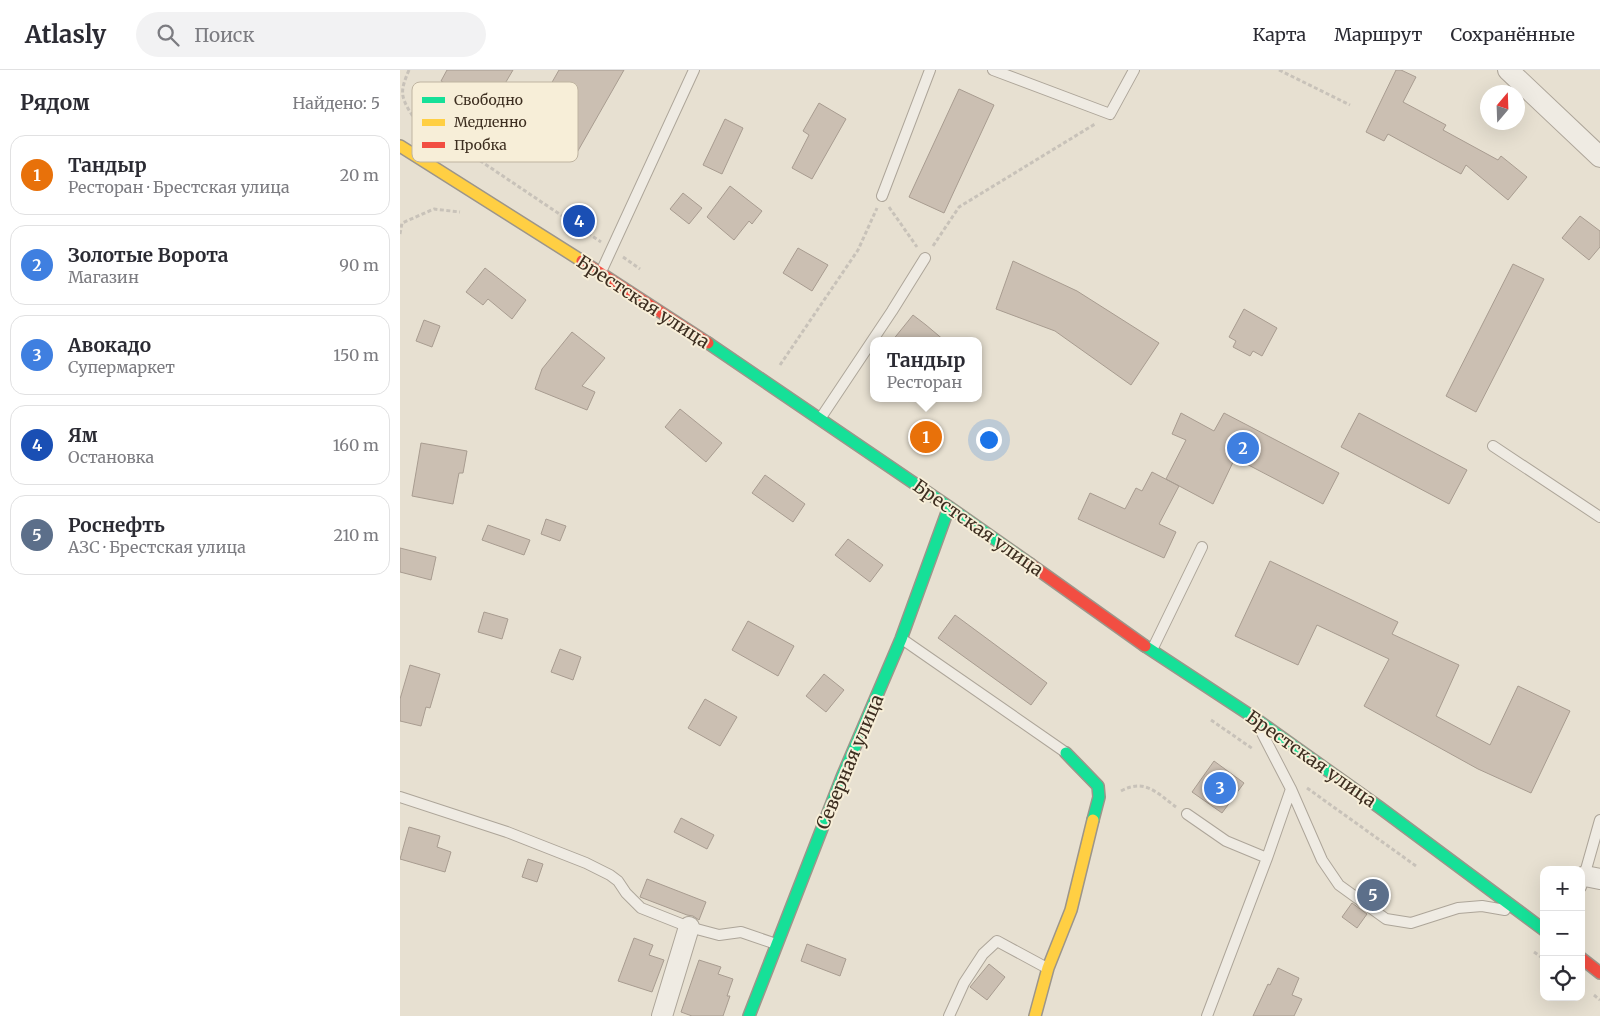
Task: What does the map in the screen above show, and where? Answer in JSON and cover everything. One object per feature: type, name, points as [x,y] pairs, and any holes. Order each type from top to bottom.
[{"type":"main road","name":"Брестская улица","points":[[400,146],[412,154]]},
{"type":"main road","name":"Брестская улица","points":[[425,162],[600,273],[949,507],[1152,651],[1253,717],[1379,807],[1540,927]]},
{"type":"main road","name":"Северная улица","points":[[749,1016],[842,777],[902,638],[949,507]]},
{"type":"main road","points":[[1035,1016],[1048,968],[1071,910],[1099,797],[1098,786],[1066,753]]},
{"type":"main road","points":[[1585,961],[1600,973]]},
{"type":"street","points":[[1508,70],[1600,157]]},
{"type":"street","points":[[662,1016],[689,927]]},
{"type":"lane","points":[[600,273],[694,70]]},
{"type":"lane","points":[[882,196],[930,70]]},
{"type":"lane","points":[[993,70],[1110,114],[1134,70]]},
{"type":"lane","points":[[874,337],[925,258]]},
{"type":"lane","points":[[820,420],[870,343]]},
{"type":"lane","points":[[1493,446],[1600,517]]},
{"type":"lane","points":[[1152,651],[1202,547]]},
{"type":"lane","points":[[902,638],[1066,753]]},
{"type":"lane","points":[[1253,717],[1291,789],[1322,860],[1339,885],[1386,919],[1411,923],[1458,908],[1482,906],[1505,910],[1528,919]]},
{"type":"lane","points":[[1207,1016],[1291,789]]},
{"type":"lane","points":[[400,797],[507,832],[586,864],[610,875],[618,881],[626,893],[641,908],[689,927],[719,934],[741,932],[776,944]]},
{"type":"lane","points":[[1187,814],[1226,841],[1266,858]]},
{"type":"lane","points":[[1589,881],[1600,820]]},
{"type":"lane","points":[[949,1016],[964,983],[983,954],[997,941],[1048,968]]},
{"type":"path","points":[[409,70],[402,87],[403,100],[412,115]]},
{"type":"path","points":[[1279,70],[1350,105]]},
{"type":"path","points":[[882,196],[925,258],[959,207],[1110,114]]},
{"type":"path","points":[[482,162],[611,249]]},
{"type":"path","points":[[780,365],[858,250],[882,196]]},
{"type":"path","points":[[400,234],[402,223],[434,209],[462,213]]},
{"type":"path","points":[[1280,768],[1416,866]]},
{"type":"path","points":[[1117,793],[1140,785],[1151,788],[1187,814]]},
{"type":"path","points":[[1528,947],[1540,956]]},
{"type":"building","points":[[447,70],[513,70],[506,82],[441,81]]},
{"type":"building","points":[[559,70],[624,70],[578,151],[578,82],[552,82]]},
{"type":"building","points":[[1396,70],[1401,70],[1416,77],[1403,102],[1446,125],[1443,130],[1498,160],[1501,156],[1527,177],[1508,200],[1466,165],[1461,174],[1388,134],[1384,141],[1366,132]]},
{"type":"building","points":[[959,89],[994,105],[944,213],[909,197]]},
{"type":"building","points":[[819,103],[846,119],[812,179],[792,168],[809,135],[803,131]]},
{"type":"building","points":[[725,119],[743,128],[722,174],[703,165]]},
{"type":"building","points":[[730,186],[762,211],[752,224],[749,221],[734,240],[707,217]]},
{"type":"building","points":[[683,193],[702,208],[689,224],[670,209]]},
{"type":"building","points":[[1580,216],[1600,231],[1600,247],[1589,260],[1562,238]]},
{"type":"building","points":[[798,248],[828,265],[812,291],[783,273]]},
{"type":"building","points":[[1013,261],[1077,291],[1159,343],[1131,385],[1055,331],[996,309]]},
{"type":"building","points":[[1513,264],[1544,279],[1476,412],[1446,396]]},
{"type":"building","points":[[485,268],[526,300],[512,319],[488,299],[483,305],[466,292]]},
{"type":"building","points":[[1244,309],[1277,328],[1262,356],[1253,351],[1250,356],[1233,347],[1236,341],[1229,337]]},
{"type":"building","points":[[913,315],[940,337],[895,337]]},
{"type":"building","points":[[424,320],[440,326],[432,347],[416,341]]},
{"type":"building","points":[[572,332],[605,358],[582,386],[595,392],[587,410],[535,389],[542,369]]},
{"type":"building","points":[[680,409],[722,443],[706,462],[665,427]]},
{"type":"building","points":[[1181,413],[1214,431],[1224,413],[1339,473],[1323,504],[1235,458],[1213,504],[1166,479],[1186,440],[1172,434]]},
{"type":"building","points":[[1359,413],[1467,470],[1449,504],[1341,447]]},
{"type":"building","points":[[421,443],[467,451],[463,473],[459,473],[453,504],[412,496]]},
{"type":"building","points":[[1152,472],[1179,486],[1159,524],[1176,532],[1164,558],[1078,519],[1090,493],[1125,509],[1136,488],[1142,491]]},
{"type":"building","points":[[765,475],[805,504],[793,522],[752,493]]},
{"type":"building","points":[[546,519],[566,526],[560,541],[541,534]]},
{"type":"building","points":[[488,525],[530,540],[524,555],[482,540]]},
{"type":"building","points":[[848,539],[883,565],[870,582],[835,555]]},
{"type":"building","points":[[400,548],[436,557],[431,580],[400,572]]},
{"type":"building","points":[[1270,561],[1398,622],[1392,634],[1459,665],[1436,716],[1490,745],[1518,686],[1570,711],[1531,793],[1478,769],[1364,706],[1389,659],[1317,625],[1298,665],[1235,636]]},
{"type":"building","points":[[484,612],[508,619],[502,639],[478,632]]},
{"type":"building","points":[[955,615],[1047,683],[1031,705],[938,638]]},
{"type":"building","points":[[748,621],[794,646],[778,676],[732,650]]},
{"type":"building","points":[[560,649],[581,657],[573,680],[551,672]]},
{"type":"building","points":[[410,665],[440,674],[430,708],[426,707],[421,726],[400,721],[400,699]]},
{"type":"building","points":[[824,674],[844,690],[826,712],[806,696]]},
{"type":"building","points":[[705,699],[737,717],[720,746],[688,728]]},
{"type":"building","points":[[1214,761],[1244,783],[1222,813],[1192,792]]},
{"type":"building","points":[[681,818],[714,835],[707,849],[674,832]]},
{"type":"building","points":[[409,827],[440,836],[437,847],[451,852],[445,872],[400,859]]},
{"type":"building","points":[[528,859],[543,864],[537,882],[522,877]]},
{"type":"building","points":[[647,879],[706,902],[699,920],[693,916],[640,897]]},
{"type":"building","points":[[1366,883],[1381,894],[1375,903],[1360,892]]},
{"type":"building","points":[[1352,903],[1367,914],[1357,928],[1342,917]]},
{"type":"building","points":[[634,938],[653,945],[649,955],[664,960],[652,992],[618,981]]},
{"type":"building","points":[[807,944],[846,959],[840,976],[801,961]]},
{"type":"building","points":[[699,960],[721,967],[718,974],[733,979],[727,996],[730,996],[723,1016],[692,1016],[681,1012]]},
{"type":"building","points":[[989,964],[1005,977],[987,1000],[970,987]]},
{"type":"building","points":[[1278,968],[1299,978],[1292,995],[1302,999],[1294,1016],[1253,1016],[1268,984],[1270,985]]},
{"type":"traffic: fast","points":[[708,343],[1030,564]]},
{"type":"traffic: fast","points":[[749,1016],[842,777],[901,639],[949,507]]},
{"type":"traffic: fast","points":[[1145,646],[1253,717],[1379,807],[1540,927]]},
{"type":"traffic: fast","points":[[1066,753],[1098,786],[1099,797],[1093,820]]},
{"type":"traffic: slow","points":[[400,146],[412,154]]},
{"type":"traffic: slow","points":[[425,162],[582,261]]},
{"type":"traffic: slow","points":[[1035,1016],[1048,968],[1071,910],[1093,820]]},
{"type":"traffic: jam","points":[[582,261],[708,343]]},
{"type":"traffic: jam","points":[[1030,564],[1145,646]]},
{"type":"traffic: jam","points":[[1585,961],[1600,973]]},
{"type":"place","name":"Ям","points":[[579,221]]},
{"type":"place","name":"Тандыр","points":[[926,437]]},
{"type":"place","name":"Золотые Ворота","points":[[1243,448]]},
{"type":"place","name":"Авокадо","points":[[1220,788]]},
{"type":"place","name":"Роснефть","points":[[1373,895]]}]
